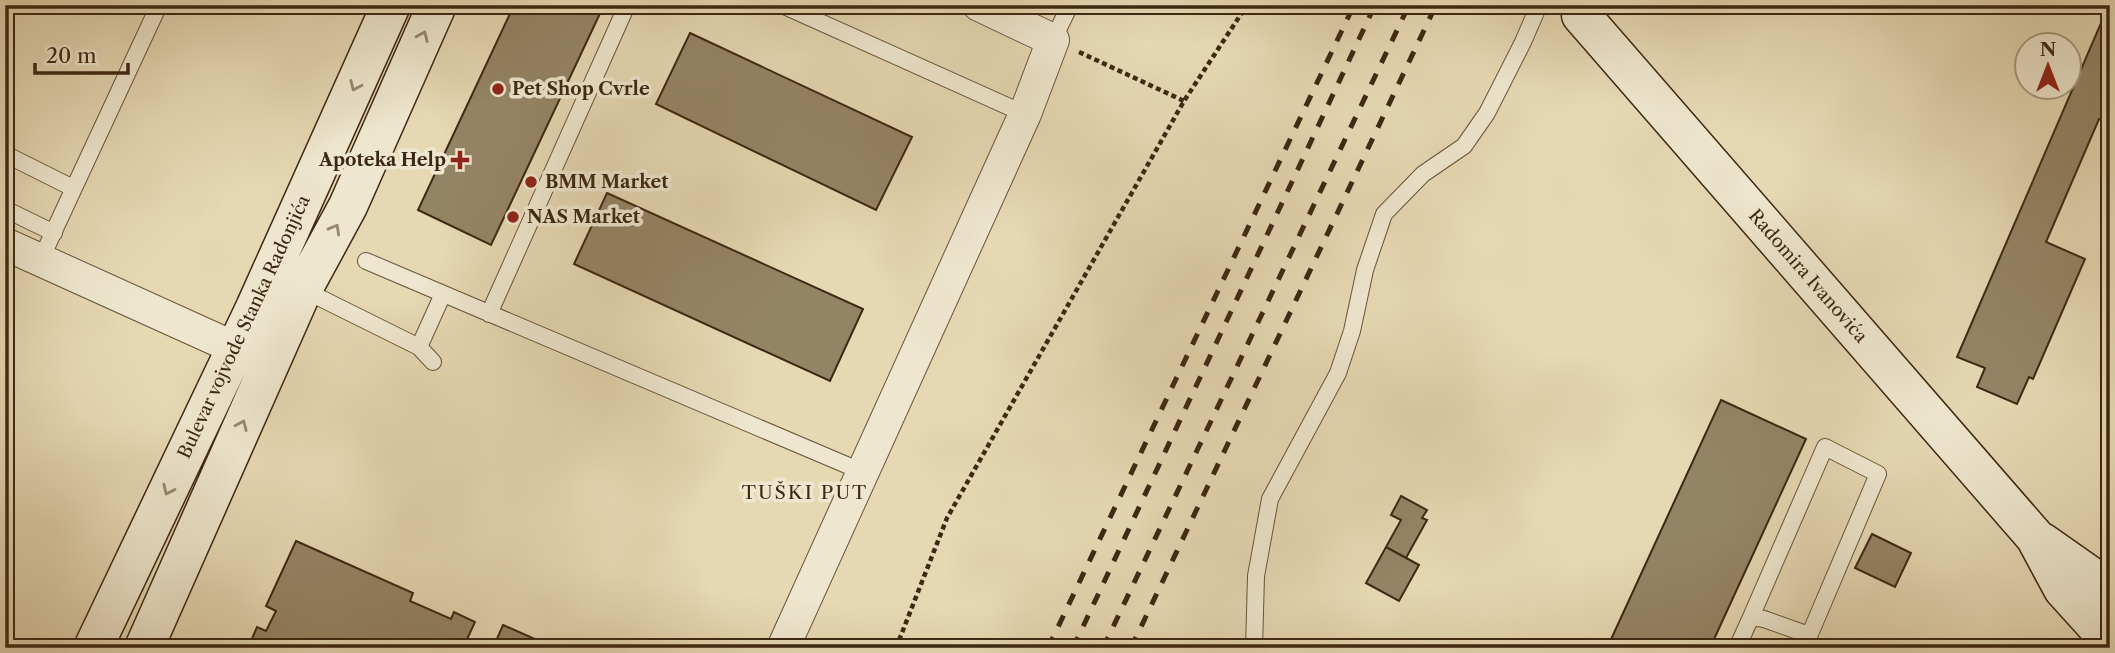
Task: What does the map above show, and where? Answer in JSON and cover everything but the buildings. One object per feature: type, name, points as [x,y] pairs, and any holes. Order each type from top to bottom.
[{"type":"street","name":"Bulevar vojvode Stanka Radonjića","points":[[144,648],[391,5]]},
{"type":"street","name":"Bulevar vojvode Stanka Radonjića","points":[[93,648],[235,348],[348,206],[437,5]]},
{"type":"street","points":[[783,648],[1025,114],[1053,40],[1016,13],[979,5]]},
{"type":"street","name":"Radomira Ivanovića","points":[[1581,15],[2035,537]]},
{"type":"street","points":[[5,244],[48,246],[235,348]]},
{"type":"street","points":[[2035,537],[2089,575],[2110,594]]},
{"type":"street","points":[[2035,537],[2063,589],[2110,641]]},
{"type":"lane","points":[[5,209],[48,246],[159,5]]},
{"type":"lane","points":[[489,314],[627,5]]},
{"type":"lane","points":[[782,5],[1025,114]]},
{"type":"lane","points":[[1053,40],[1070,5]]},
{"type":"lane","points":[[1254,648],[1256,576],[1270,499],[1338,373],[1352,331],[1365,270],[1384,214],[1423,174],[1464,146],[1487,113],[1539,5]]},
{"type":"lane","points":[[5,154],[73,188]]},
{"type":"lane","points":[[366,261],[863,472]]},
{"type":"lane","points":[[287,281],[419,347],[433,362]]},
{"type":"lane","points":[[419,347],[443,294]]},
{"type":"lane","points":[[1737,648],[1825,447],[1878,474],[1807,642],[1764,619],[1751,617]]},
{"type":"path","points":[[896,648],[947,518],[1184,101],[1247,5]]},
{"type":"path","points":[[1053,40],[1184,101]]},
{"type":"railway","points":[[1048,648],[1354,5]]},
{"type":"railway","points":[[1073,648],[1375,5]]},
{"type":"railway","points":[[1103,648],[1409,5]]},
{"type":"railway","points":[[1131,648],[1436,5]]},
{"type":"place","name":"Pet Shop Cvrle","points":[[498,89]]},
{"type":"place","name":"Apoteka Help","points":[[460,160]]},
{"type":"place","name":"BMM Market","points":[[531,182]]},
{"type":"place","name":"NAS Market","points":[[513,217]]},
{"type":"district","name":"TUŠKI PUT","points":[[805,492]]}]
